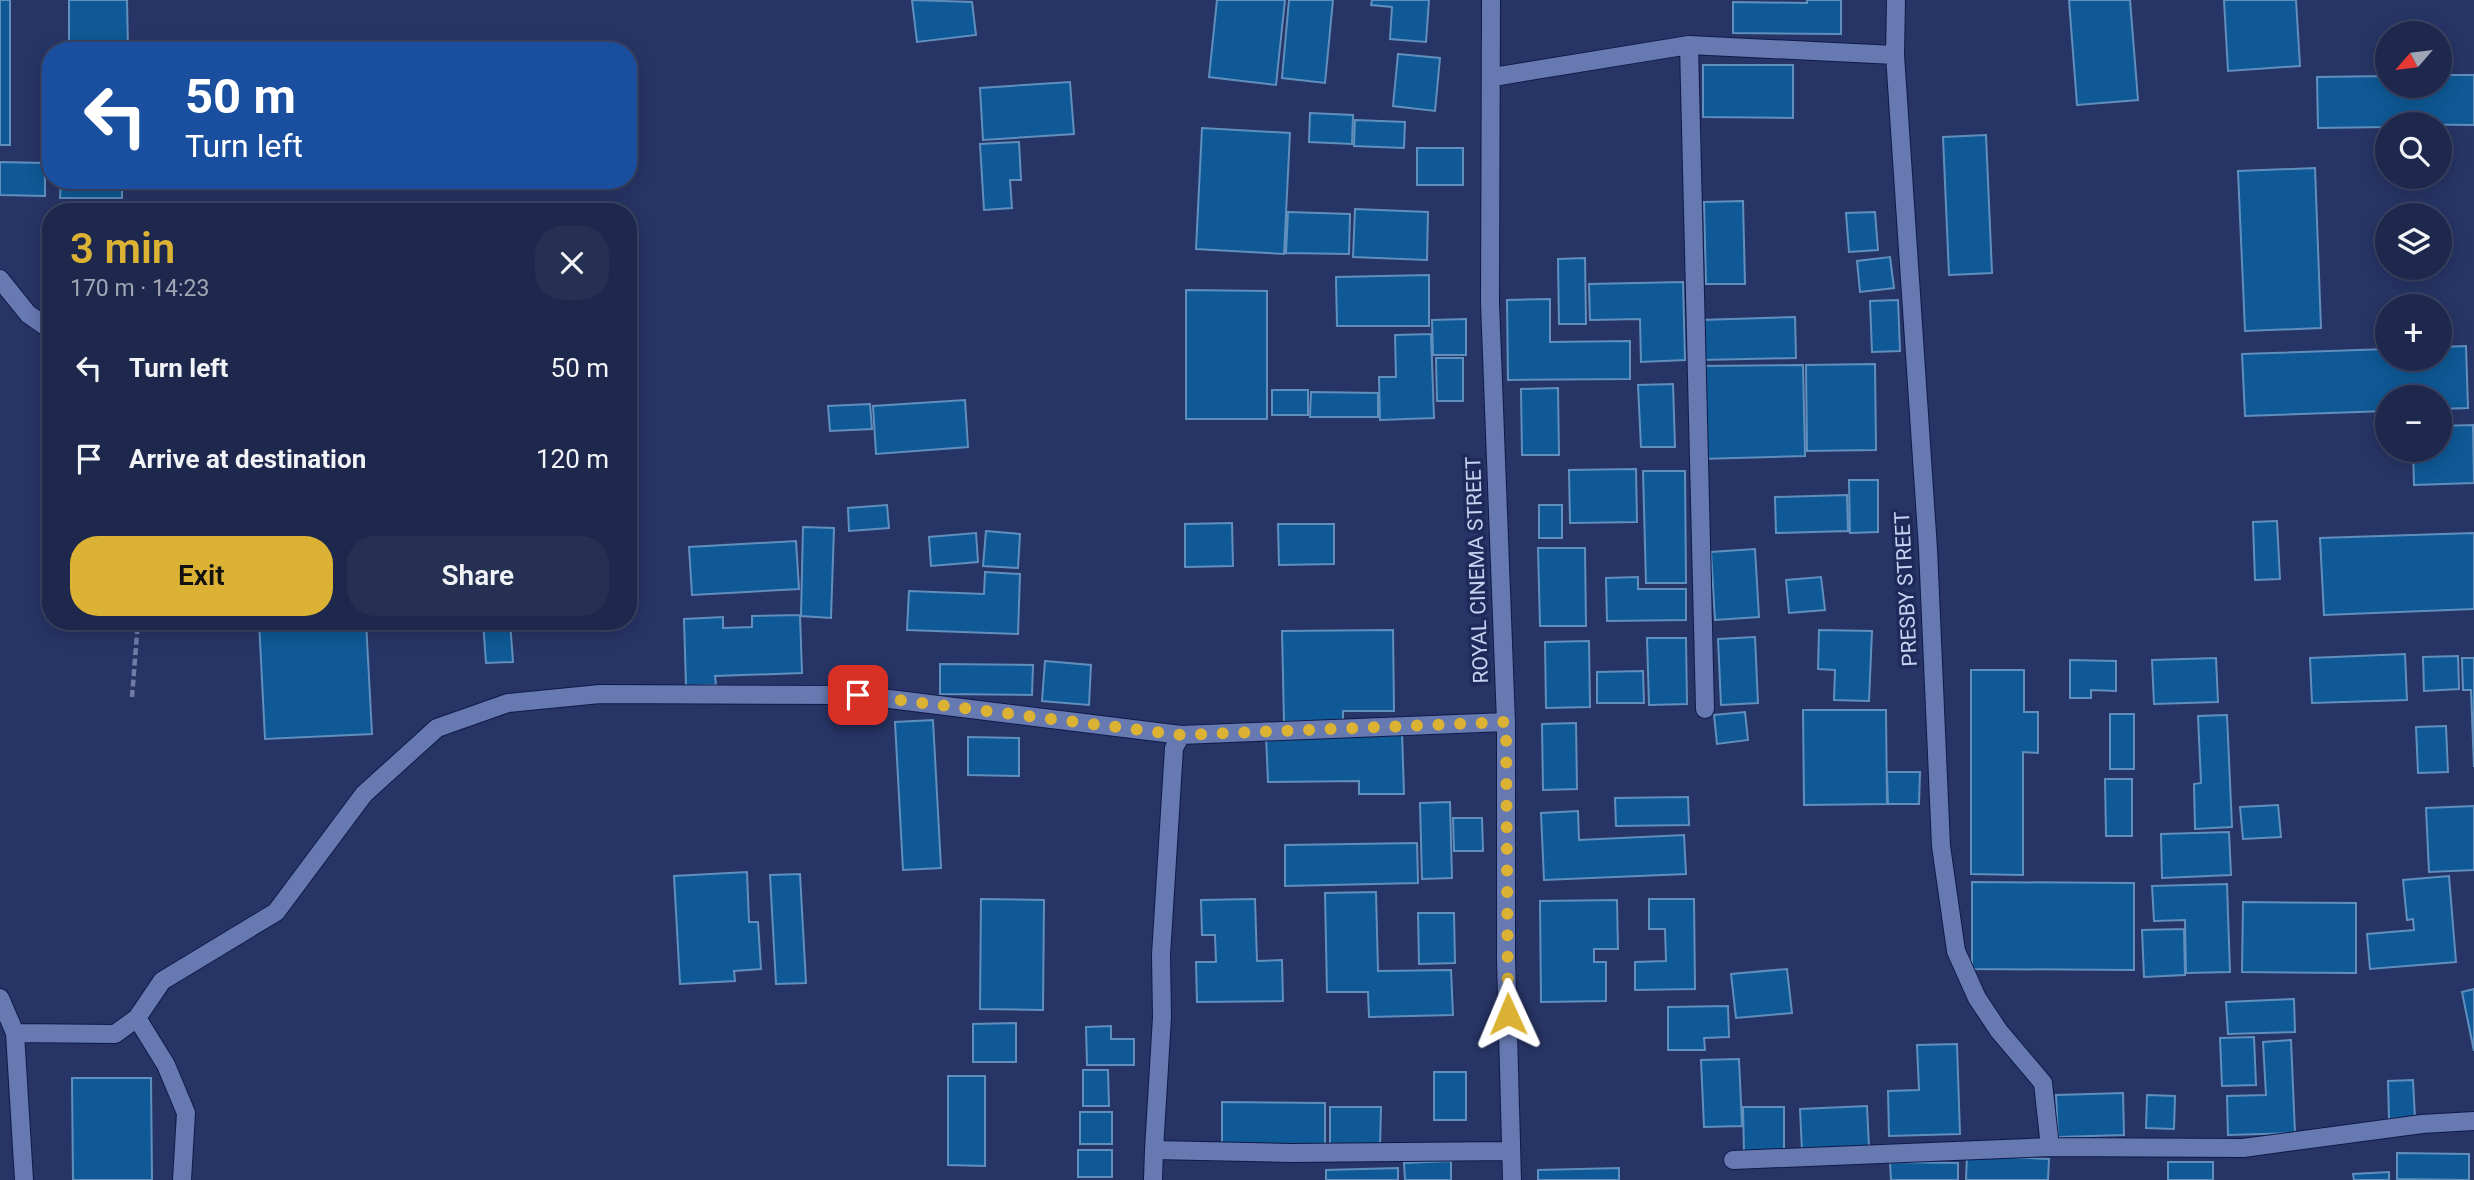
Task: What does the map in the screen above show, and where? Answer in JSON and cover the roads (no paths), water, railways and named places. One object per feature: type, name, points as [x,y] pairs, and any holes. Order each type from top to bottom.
[{"type":"street","name":"ROYAL CINEMA STREET","points":[[1492,0],[1490,303],[1506,722],[1510,1151],[1513,1180]]},
{"type":"street","name":"PRESBY STREET","points":[[1895,0],[1895,55],[1928,549],[1941,845],[1956,951],[1984,1009],[2043,1083],[2050,1147]]},
{"type":"street","points":[[1689,45],[1705,709]]},
{"type":"street","points":[[1493,77],[1689,45],[1895,55]]},
{"type":"street","points":[[0,279],[29,314],[42,323]]},
{"type":"street","points":[[15,1033],[116,1034],[137,1018],[162,981],[215,946],[276,912],[364,794],[437,728],[508,703],[600,694],[858,695],[1181,735],[1506,722]]},
{"type":"street","points":[[1153,1180],[1163,1017],[1161,955],[1174,748],[1181,735]]},
{"type":"street","points":[[0,998],[15,1033],[24,1180]]},
{"type":"street","points":[[137,1018],[166,1065],[186,1113],[182,1180]]},
{"type":"street","points":[[1733,1160],[2050,1147],[2243,1148],[2422,1124],[2474,1121]]},
{"type":"street","points":[[1154,1150],[1290,1153],[1510,1151]]}]
